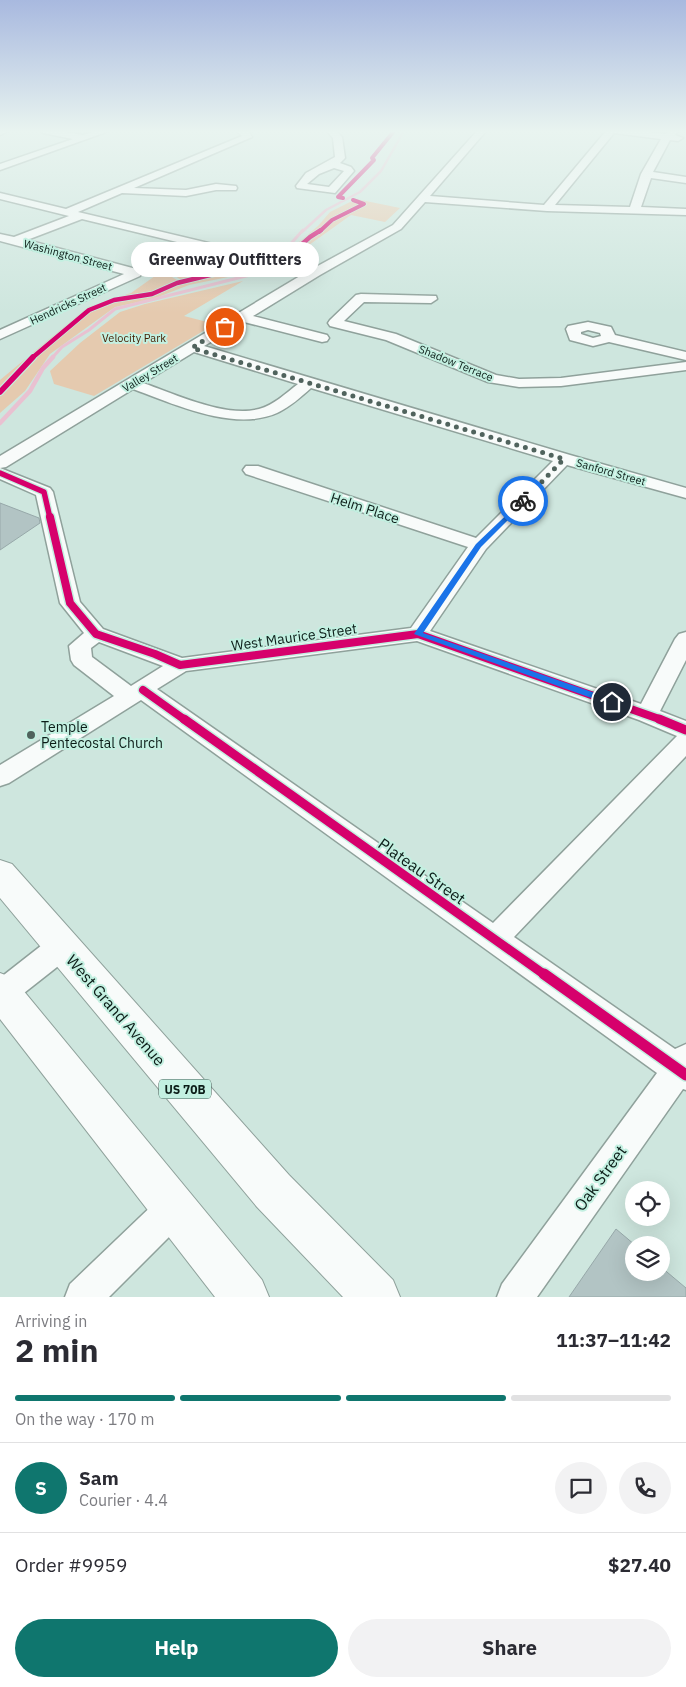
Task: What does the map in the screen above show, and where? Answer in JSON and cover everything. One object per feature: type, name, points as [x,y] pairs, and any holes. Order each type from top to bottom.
[{"type":"main road","name":"West Grand Avenue","points":[[0,874],[273,1191],[376,1297]]},
{"type":"main road","points":[[1,993],[245,1297]]},
{"type":"street","points":[[68,212],[119,192]]},
{"type":"street","points":[[137,192],[192,192]]},
{"type":"street","name":"Valley Street","points":[[0,463],[316,272],[397,227],[429,192]]},
{"type":"street","points":[[547,208],[561,192]]},
{"type":"street","points":[[635,210],[641,192]]},
{"type":"street","points":[[0,196],[316,272]]},
{"type":"street","points":[[422,199],[547,208],[686,212]]},
{"type":"street","points":[[6,240],[82,215]]},
{"type":"street","name":"Washington Street","points":[[6,240],[136,273]]},
{"type":"street","name":"Hendricks Street","points":[[4,331],[136,273]]},
{"type":"street","name":"Shadow Terrace","points":[[431,299],[361,298],[335,323],[391,337],[493,379],[519,383],[561,382],[686,366]]},
{"type":"street","points":[[242,317],[322,338]]},
{"type":"street","points":[[609,338],[686,356]]},
{"type":"street","name":"Sanford Street","points":[[192,348],[564,459],[686,493]]},
{"type":"street","points":[[132,384],[200,407],[240,415],[256,414],[278,405],[292,397],[308,382]]},
{"type":"street","points":[[418,634],[479,545],[564,459]]},
{"type":"street","name":"Helm Place","points":[[252,470],[479,545]]},
{"type":"street","name":"West Maurice Street","points":[[0,473],[44,492],[70,603],[96,634],[180,665],[418,634],[647,714],[686,730]]},
{"type":"street","name":"Plateau Street","points":[[96,634],[80,646],[82,660],[137,693],[683,1068]]},
{"type":"street","points":[[647,714],[686,639]]},
{"type":"street","points":[[0,777],[180,665]]},
{"type":"street","points":[[495,939],[686,741]]},
{"type":"street","points":[[1,993],[61,947]]},
{"type":"street","name":"Oak Street","points":[[515,1297],[683,1068]]},
{"type":"street","points":[[83,1297],[174,1208]]},
{"type":"path","points":[[344,194],[353,200],[363,202]]},
{"type":"green space","points":[[356,199],[400,208],[385,222],[351,215],[288,260],[280,258],[318,226],[330,212]]},
{"type":"green space","points":[[196,248],[260,265],[248,273],[189,285],[153,299],[115,307],[50,354],[25,391],[0,413],[0,380],[88,307],[131,293],[162,271],[177,280],[181,280],[165,269]]},
{"type":"green space","name":"Velocity Park","points":[[243,281],[184,316],[215,324],[94,396],[54,384],[50,371],[80,343],[120,312],[145,304]]},
{"type":"building","points":[[0,503],[39,518],[40,523],[0,550]]},
{"type":"building","points":[[616,1229],[625,1237],[625,1281],[670,1281],[670,1275],[686,1288],[686,1297],[569,1297]]},
{"type":"waterway","points":[[302,232],[326,210],[360,192]]},
{"type":"waterway","points":[[52,358],[62,347],[89,330],[115,309],[250,275],[272,265],[303,230]]},
{"type":"waterway","points":[[0,423],[30,391],[43,368],[53,357]]},
{"type":"cycle path","points":[[343,192],[338,197],[343,198]]},
{"type":"cycle path","points":[[0,392],[32,358],[89,310],[114,300],[152,294],[177,283],[227,272],[235,269],[237,265],[251,260],[277,266],[288,260],[285,259],[310,237],[324,229],[332,220],[364,204],[353,200]]},
{"type":"cycle path","points":[[0,473],[44,492],[70,603],[96,634],[155,654],[180,665],[418,634],[647,714],[686,730]]},
{"type":"cycle path","points":[[143,690],[686,1075]]},
{"type":"way so far","points":[[225,327],[192,348],[564,459],[523,501]]},
{"type":"place","name":"Greenway Outfitters","points":[[225,327]]},
{"type":"place","name":"Temple Pentecostal Church","points":[[31,735]]},
{"type":"route","points":[[523,501],[479,545],[418,634],[612,702]]}]
